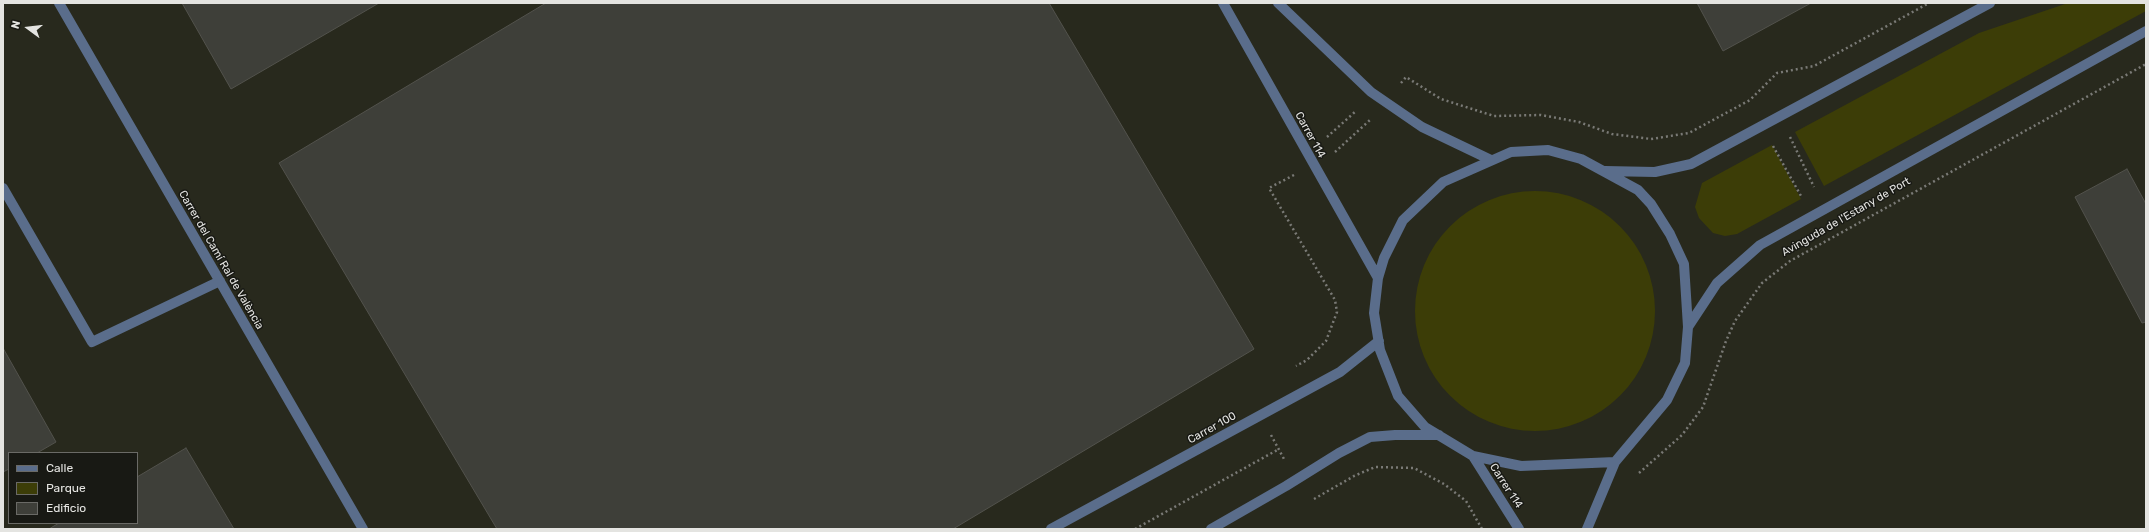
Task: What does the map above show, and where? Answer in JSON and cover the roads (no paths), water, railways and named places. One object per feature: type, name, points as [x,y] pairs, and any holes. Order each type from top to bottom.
[{"type":"street","name":"Carrer del Camí Ral de València","points":[[59,3],[363,529]]},
{"type":"street","name":"Carrer 114","points":[[1223,3],[1366,260],[1378,278]]},
{"type":"street","points":[[1278,3],[1371,92],[1422,127],[1491,160]]},
{"type":"street","points":[[1604,171],[1655,172],[1691,164],[1990,3]]},
{"type":"street","name":"Avinguda de l'Estany de Port","points":[[1688,327],[1717,283],[1760,245],[2146,31]]},
{"type":"street","points":[[1587,529],[1615,462],[1667,400],[1685,363],[1688,327],[1684,264],[1670,234],[1651,204],[1638,190],[1581,158],[1548,150],[1511,152],[1443,182],[1403,220],[1384,258],[1378,278],[1374,312],[1380,350],[1398,396],[1425,427],[1472,456],[1521,466],[1615,462]]},
{"type":"street","points":[[3,188],[92,342],[220,281]]},
{"type":"street","name":"Carrer 100","points":[[1051,529],[1340,372],[1379,341]]},
{"type":"street","points":[[1211,529],[1286,486],[1339,453],[1370,437],[1395,435],[1439,435]]},
{"type":"street","name":"Carrer 114","points":[[1472,456],[1520,529]]}]
